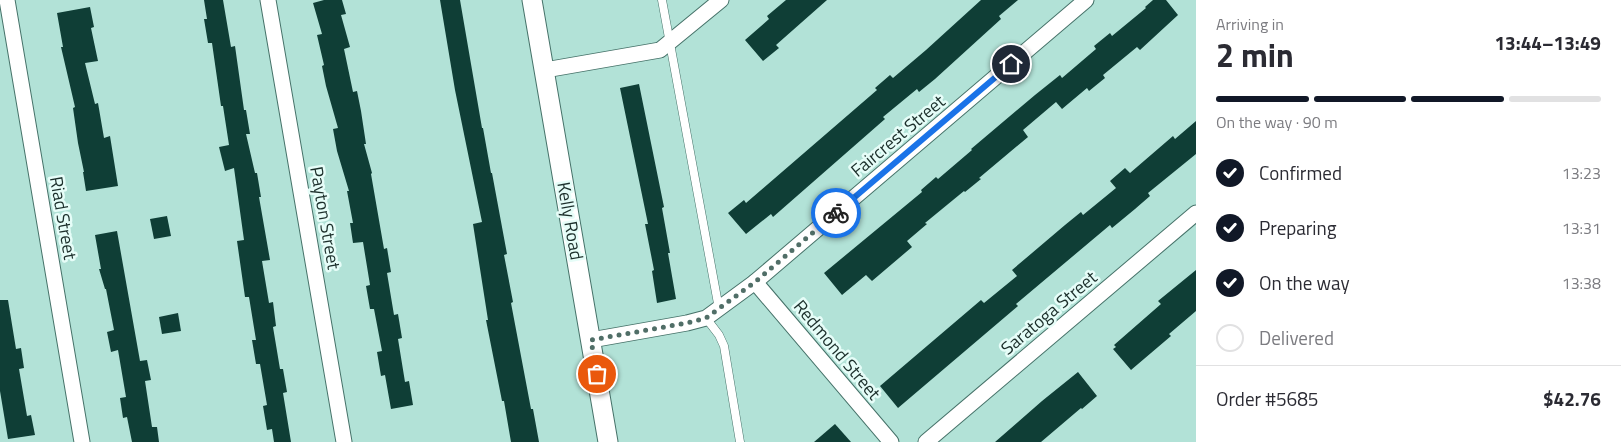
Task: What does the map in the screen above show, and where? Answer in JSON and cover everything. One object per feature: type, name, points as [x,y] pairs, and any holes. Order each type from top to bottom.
[{"type":"street","name":"Riad Street","points":[[7,0],[82,442]]},
{"type":"street","name":"Payton Street","points":[[268,0],[344,442]]},
{"type":"street","name":"Kelly Road","points":[[532,0],[608,442]]},
{"type":"street","points":[[545,70],[660,50],[721,0]]},
{"type":"street","name":"Faircrest Street","points":[[591,340],[706,318],[755,282],[1086,0]]},
{"type":"street","name":"Saratoga Street","points":[[926,442],[1196,213]]},
{"type":"street","name":"Redmond Street","points":[[755,282],[891,442]]},
{"type":"lane","points":[[662,0],[719,309]]},
{"type":"lane","points":[[706,318],[719,335],[724,346],[740,442]]},
{"type":"building","points":[[204,0],[223,0],[231,47],[235,46],[244,110],[246,110],[250,134],[246,134],[255,173],[257,173],[261,197],[259,197],[270,260],[262,261],[269,303],[273,302],[276,326],[273,327],[280,369],[283,369],[287,392],[283,393],[291,442],[274,442],[272,429],[267,430],[263,406],[267,405],[260,364],[256,364],[252,340],[256,340],[249,297],[245,297],[237,241],[244,240],[234,168],[225,171],[219,147],[229,145],[212,43],[208,43],[204,19],[207,19]]},
{"type":"building","points":[[324,0],[342,0],[346,14],[341,15],[350,47],[344,49],[353,92],[357,91],[361,111],[366,144],[364,144],[372,173],[384,249],[387,248],[391,272],[387,273],[394,315],[398,314],[402,338],[398,339],[405,382],[409,381],[413,405],[391,409],[385,375],[381,376],[377,352],[382,351],[374,309],[370,309],[366,286],[370,285],[363,242],[353,243],[350,223],[353,223],[347,191],[349,191],[337,151],[333,129],[338,128],[326,86],[322,66],[324,65],[317,35],[322,34],[313,3]]},
{"type":"building","points":[[440,0],[460,0],[482,128],[507,254],[504,255],[513,302],[511,303],[539,442],[511,442],[486,320],[488,320],[473,224],[482,222],[455,90]]},
{"type":"building","points":[[786,0],[827,0],[776,45],[779,48],[763,61],[745,40],[769,19],[767,16]]},
{"type":"building","points":[[981,0],[1018,0],[999,16],[1001,19],[935,79],[919,92],[917,89],[883,117],[885,119],[773,217],[771,214],[746,234],[728,213],[744,200],[746,203],[877,90],[875,88],[890,75],[893,78]]},
{"type":"building","points":[[1153,0],[1166,0],[1178,15],[1140,50],[1137,47],[1103,75],[1105,78],[1089,91],[1087,88],[1062,109],[1056,102],[1023,130],[1028,137],[979,178],[981,179],[925,223],[927,224],[907,241],[912,247],[872,281],[866,275],[842,295],[824,273],[922,192],[921,190],[936,177],[938,179],[1060,75],[1062,78],[1096,49],[1094,46],[1110,33],[1112,36]]},
{"type":"building","points":[[90,7],[94,27],[91,28],[98,61],[85,63],[95,104],[98,103],[104,138],[110,136],[118,186],[86,191],[73,108],[75,107],[61,47],[63,47],[57,13]]},
{"type":"building","points":[[639,84],[664,207],[662,208],[676,299],[657,303],[652,271],[654,270],[645,224],[648,224],[620,88]]},
{"type":"building","points":[[1196,121],[1196,154],[1148,193],[1150,196],[1135,209],[1112,228],[1110,225],[1016,304],[1018,306],[898,408],[880,386],[981,300],[984,303],[1017,276],[1012,270],[1065,225],[1081,212],[1083,215],[1116,188],[1110,181],[1125,168],[1130,173],[1173,136],[1175,139]]},
{"type":"building","points":[[167,216],[171,236],[154,239],[150,219]]},
{"type":"building","points":[[117,231],[140,361],[147,360],[151,380],[145,381],[152,427],[157,427],[159,442],[132,442],[127,417],[123,418],[120,398],[126,397],[118,350],[111,352],[107,332],[114,330],[106,289],[99,269],[101,269],[95,235]]},
{"type":"building","points":[[1196,270],[1196,311],[1169,334],[1171,336],[1131,370],[1113,349],[1116,347],[1114,345],[1161,304],[1158,301]]},
{"type":"building","points":[[0,300],[8,300],[16,349],[21,348],[24,368],[19,369],[27,416],[31,415],[35,435],[8,439],[0,391]]},
{"type":"building","points":[[178,313],[181,331],[162,334],[159,317]]},
{"type":"building","points":[[1078,372],[1097,396],[1082,409],[1041,442],[995,442],[1042,401]]},
{"type":"building","points":[[835,424],[851,442],[814,442]]},
{"type":"way so far","points":[[597,374],[591,340],[706,318],[755,282],[836,213]]},
{"type":"route","points":[[836,213],[1011,64]]}]
